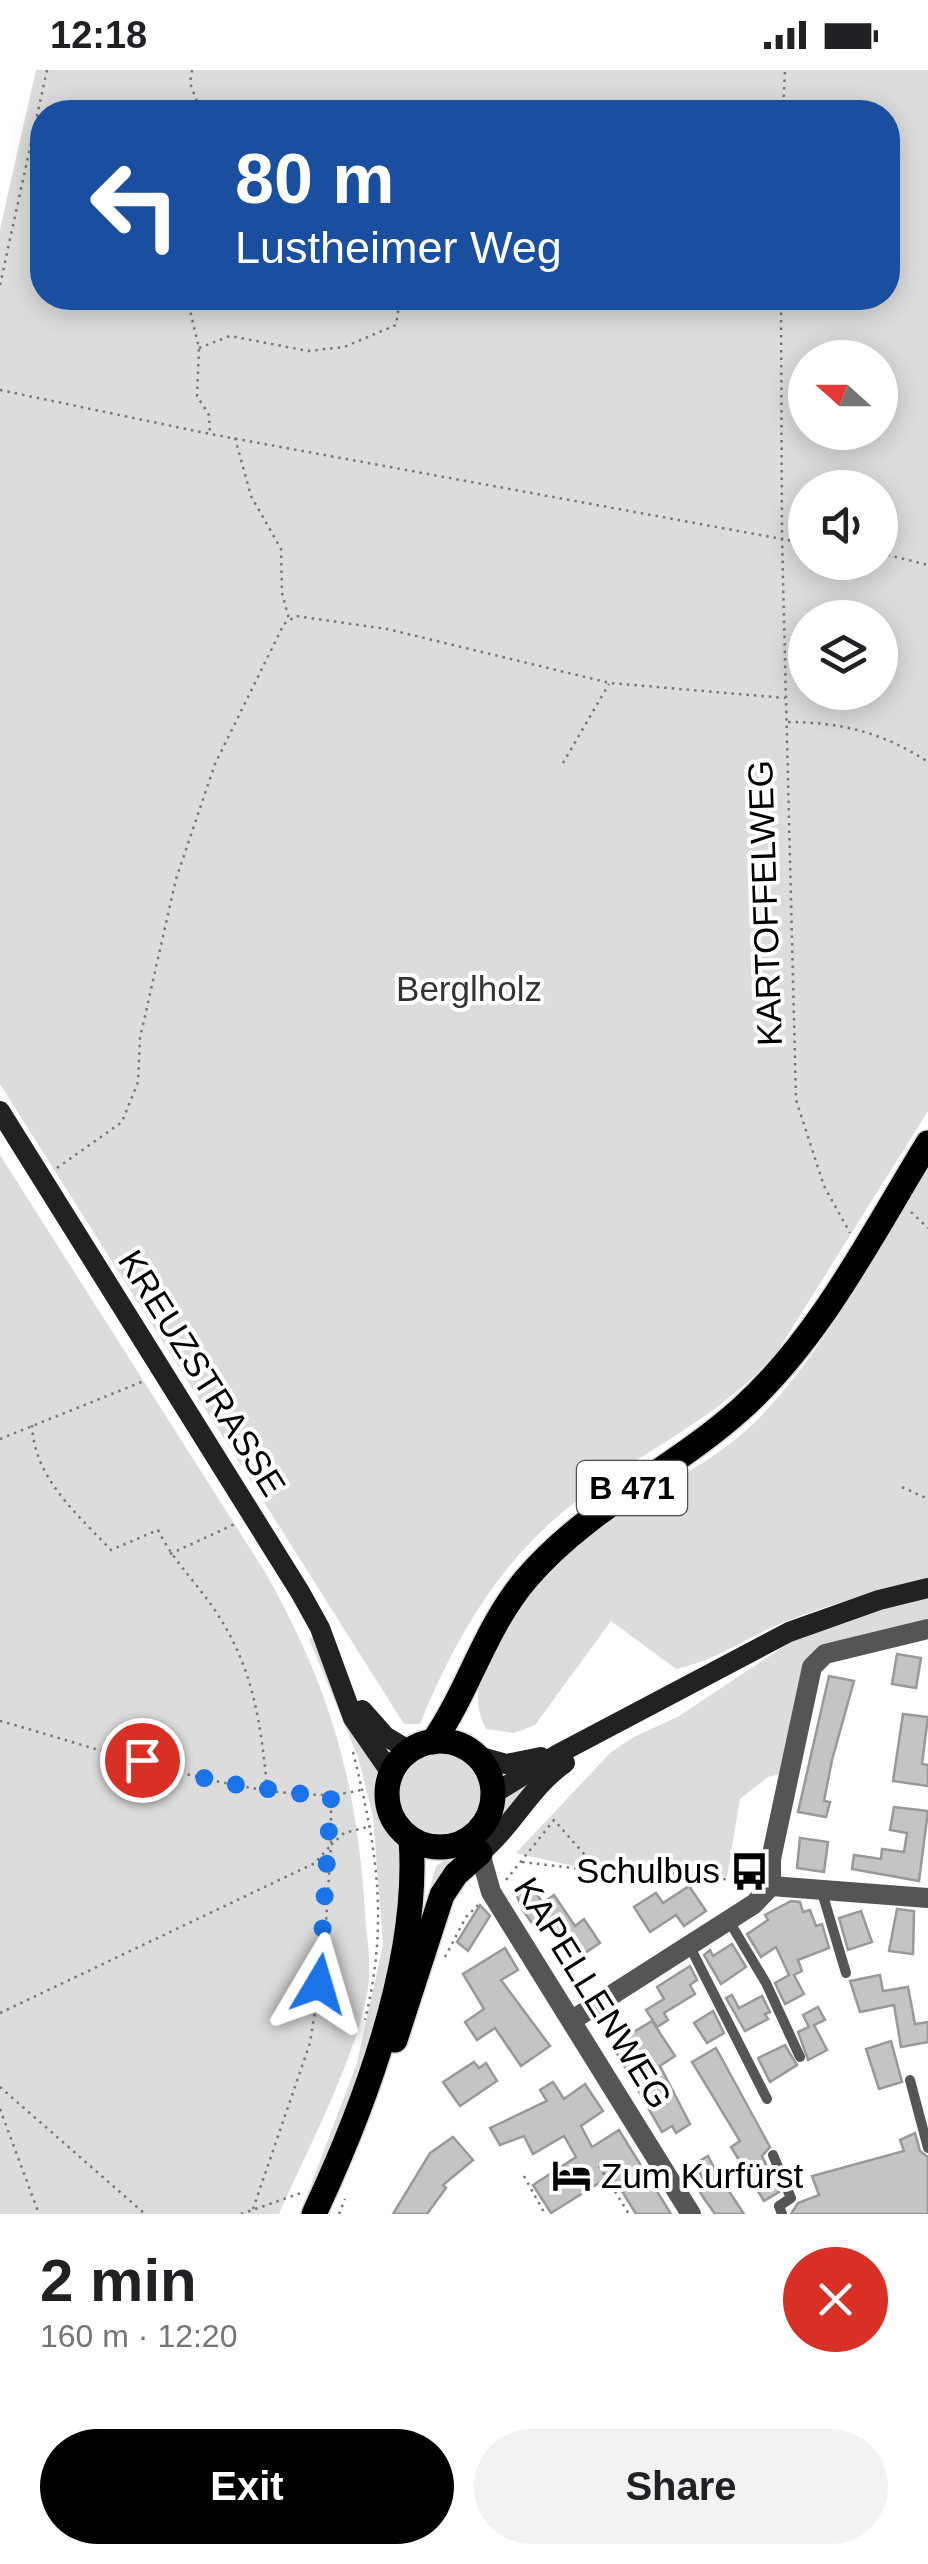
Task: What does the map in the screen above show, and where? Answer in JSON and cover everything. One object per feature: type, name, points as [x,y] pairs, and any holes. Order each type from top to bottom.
[{"type":"main road","name":"KREUZSTRASSE","points":[[0,1111],[300,1592],[339,1675],[370,1722],[422,1746]]},
{"type":"main road","name":"B 471","points":[[422,1746],[462,1687],[506,1605],[548,1554],[580,1523],[686,1453],[745,1406],[790,1358],[928,1144]]},
{"type":"main road","points":[[493,1794],[558,1754],[789,1632],[928,1588]]},
{"type":"main road","name":"KREUZSTRASSE","points":[[339,1675],[352,1718],[391,1774]]},
{"type":"main road","name":"B 471","points":[[462,1687],[469,1751]]},
{"type":"main road","points":[[368,2082],[392,2047],[442,1895],[456,1874],[485,1873],[509,1825],[546,1776],[628,1718]]},
{"type":"main road","points":[[442,1847],[411,1838],[392,1816],[387,1788],[391,1774],[422,1746],[469,1751],[506,1764],[558,1754]]},
{"type":"main road","points":[[314,2210],[338,2162],[368,2082],[403,1942],[430,1862],[442,1847],[472,1836],[483,1825],[493,1794],[488,1774],[469,1751]]},
{"type":"main road","points":[[403,1942],[413,1865],[411,1838]]},
{"type":"street","points":[[771,1886],[775,1841],[812,1667],[826,1654],[928,1630]]},
{"type":"street","name":"KAPELLENWEG","points":[[485,1873],[691,2214]]},
{"type":"street","points":[[574,2018],[728,1920],[771,1886],[928,1898]]},
{"type":"lane","points":[[821,1889],[846,1973]]},
{"type":"lane","points":[[728,1920],[766,1984],[800,2058]]},
{"type":"lane","points":[[689,1945],[767,2100]]},
{"type":"lane","points":[[910,2080],[928,2148]]},
{"type":"lane","points":[[773,2155],[791,2198],[779,2206],[782,2214]]},
{"type":"path","points":[[40,100],[47,70]]},
{"type":"path","points":[[192,70],[190,82],[197,100]]},
{"type":"path","points":[[784,100],[785,70]]},
{"type":"path","points":[[0,285],[30,148]]},
{"type":"path","points":[[190,310],[199,348],[197,396],[209,415],[210,434]]},
{"type":"path","points":[[199,348],[230,336],[308,351],[344,347],[396,325],[398,310]]},
{"type":"path","name":"KARTOFFELWEG","points":[[781,310],[785,698],[796,1100],[824,1186],[841,1224],[863,1248]]},
{"type":"path","points":[[0,390],[210,434],[788,540]]},
{"type":"path","points":[[235,438],[251,496],[281,549],[282,594],[289,620]]},
{"type":"path","points":[[898,558],[928,565]]},
{"type":"path","points":[[42,1178],[122,1122],[138,1082],[140,1038],[188,842],[215,764],[289,620],[296,616],[388,629],[610,682],[785,698]]},
{"type":"path","points":[[563,763],[610,682]]},
{"type":"path","points":[[786,722],[850,726],[895,740],[928,762]]},
{"type":"path","points":[[0,1439],[106,1400],[146,1380],[160,1367]]},
{"type":"path","points":[[32,1425],[42,1469],[67,1504],[111,1550],[158,1530],[170,1554],[216,1612],[242,1654],[260,1709],[266,1788]]},
{"type":"path","points":[[902,1487],[928,1498]]},
{"type":"path","points":[[170,1554],[236,1524]]},
{"type":"path","points":[[0,1721],[218,1782],[331,1798],[362,1790]]},
{"type":"path","points":[[352,1750],[372,1825],[380,1948],[362,2032]]},
{"type":"path","points":[[253,2209],[310,2043],[324,1954],[331,1798]]},
{"type":"path","points":[[521,1862],[554,1820],[600,1872]]},
{"type":"path","points":[[0,2013],[315,1863],[344,1833],[372,1825]]},
{"type":"path","points":[[440,1964],[485,1873],[521,1862],[600,1872],[694,1874],[771,1886]]},
{"type":"path","points":[[0,2087],[144,2214]]},
{"type":"path","points":[[0,2109],[39,2214]]},
{"type":"path","points":[[599,2166],[628,2214]]},
{"type":"path","points":[[524,2176],[546,2214]]},
{"type":"path","points":[[242,2214],[307,2191],[314,2210]]},
{"type":"path","points":[[339,2214],[346,2197]]},
{"type":"green space","name":"Berglholz","points":[[36,70],[928,70],[928,1111],[777,1352],[702,1418],[591,1491],[540,1533],[479,1608],[447,1664],[420,1724],[404,1724],[0,1084],[0,229]]},
{"type":"green space","points":[[0,1155],[265,1572],[307,1655],[347,1777],[361,1864],[369,1955],[365,2006],[345,2066],[279,2214],[0,2214]]},
{"type":"green space","points":[[928,1167],[928,1580],[802,1615],[705,1660],[676,1669],[611,1621],[535,1725],[514,1733],[486,1729],[478,1706],[479,1686],[527,1591],[576,1542],[706,1460],[763,1414],[831,1326]]},
{"type":"green space","points":[[928,1598],[928,1629],[826,1654],[788,1772],[768,1777],[740,1799],[727,1877],[600,1872],[516,1853],[610,1753],[632,1738],[679,1716],[795,1639],[879,1608]]},
{"type":"green space","points":[[313,1637],[344,1716],[380,1770],[383,1818],[400,1842],[399,1910],[376,2019],[309,2214],[300,2214],[357,2063],[383,1944],[373,1816],[358,1757],[309,1639]]},
{"type":"green space","points":[[440,1752],[469,1764],[481,1793],[469,1822],[440,1834],[411,1822],[399,1793],[411,1764]]},
{"type":"green space","points":[[533,1778],[407,1975],[436,1866],[480,1837],[500,1800]]},
{"type":"building","points":[[897,1654],[921,1658],[916,1688],[892,1684]]},
{"type":"building","points":[[829,1676],[854,1681],[832,1760],[824,1801],[830,1802],[826,1817],[798,1812]]},
{"type":"building","points":[[903,1714],[928,1717],[922,1764],[928,1765],[928,1786],[893,1781]]},
{"type":"building","points":[[894,1807],[928,1811],[919,1881],[852,1869],[854,1855],[881,1859],[882,1849],[904,1852],[907,1833],[890,1830]]},
{"type":"building","points":[[800,1838],[828,1842],[824,1872],[797,1868]]},
{"type":"building","points":[[530,1885],[543,1903],[554,1895],[575,1926],[584,1919],[600,1943],[573,1961],[548,1924],[538,1931],[524,1912],[516,1894]]},
{"type":"building","points":[[689,1886],[706,1911],[684,1926],[676,1915],[650,1932],[634,1907],[656,1893],[663,1903]]},
{"type":"building","points":[[791,1901],[800,1902],[803,1912],[810,1910],[816,1926],[822,1924],[829,1948],[798,1960],[802,1971],[794,1975],[804,1994],[785,2004],[775,1983],[789,1975],[776,1947],[761,1957],[747,1934],[768,1920],[765,1915]]},
{"type":"building","points":[[480,1905],[490,1916],[468,1951],[457,1942]]},
{"type":"building","points":[[897,1909],[914,1911],[913,1954],[889,1951]]},
{"type":"building","points":[[861,1911],[872,1942],[848,1950],[839,1918]]},
{"type":"building","points":[[732,1944],[746,1967],[721,1984],[704,1955],[710,1950],[713,1956]]},
{"type":"building","points":[[505,1948],[518,1970],[501,1980],[550,2046],[521,2066],[495,2028],[477,2040],[465,2022],[484,2009],[463,1974]]},
{"type":"building","points":[[690,1966],[697,1980],[690,1985],[695,1994],[664,2013],[668,2020],[657,2027],[646,2010],[664,1999],[657,1987]]},
{"type":"building","points":[[880,1975],[883,1991],[908,1987],[915,2024],[928,2022],[928,2042],[901,2047],[894,2005],[860,2012],[850,1981]]},
{"type":"building","points":[[732,1995],[739,2008],[762,1996],[770,2012],[765,2014],[768,2019],[745,2031],[726,1998]]},
{"type":"building","points":[[818,2007],[825,2020],[814,2025],[827,2050],[808,2060],[798,2032],[809,2027],[803,2015]]},
{"type":"building","points":[[713,2011],[724,2033],[707,2043],[694,2023]]},
{"type":"building","points":[[652,2021],[675,2056],[660,2066],[690,2124],[676,2133],[672,2126],[662,2132],[612,2045]]},
{"type":"building","points":[[891,2041],[902,2082],[879,2089],[866,2049]]},
{"type":"building","points":[[785,2045],[797,2065],[770,2082],[758,2058]]},
{"type":"building","points":[[716,2048],[770,2147],[762,2156],[779,2192],[764,2201],[731,2147],[740,2141],[692,2062]]},
{"type":"building","points":[[474,2062],[479,2068],[486,2063],[497,2081],[460,2106],[443,2082]]},
{"type":"building","points":[[553,2082],[564,2099],[585,2084],[603,2111],[581,2126],[592,2147],[619,2130],[671,2214],[636,2214],[612,2175],[551,2213],[533,2185],[576,2157],[564,2136],[533,2154],[524,2136],[500,2145],[490,2128],[547,2101],[540,2090]]},
{"type":"building","points":[[915,2133],[920,2151],[928,2157],[928,2214],[791,2214],[798,2203],[819,2195],[812,2176],[904,2151],[900,2140]]},
{"type":"building","points":[[453,2137],[473,2160],[443,2185],[446,2188],[427,2214],[393,2214],[430,2153]]},
{"type":"building","points":[[708,2156],[744,2214],[715,2214],[703,2197],[695,2184],[703,2179],[695,2164]]},
{"type":"place","name":"Schulbus","points":[[750,1871]]},
{"type":"place","name":"Zum Kurfürst","points":[[571,2176]]},
{"type":"route","points":[[142,1760],[218,1782],[331,1798],[324,1954],[319,1984]]}]
